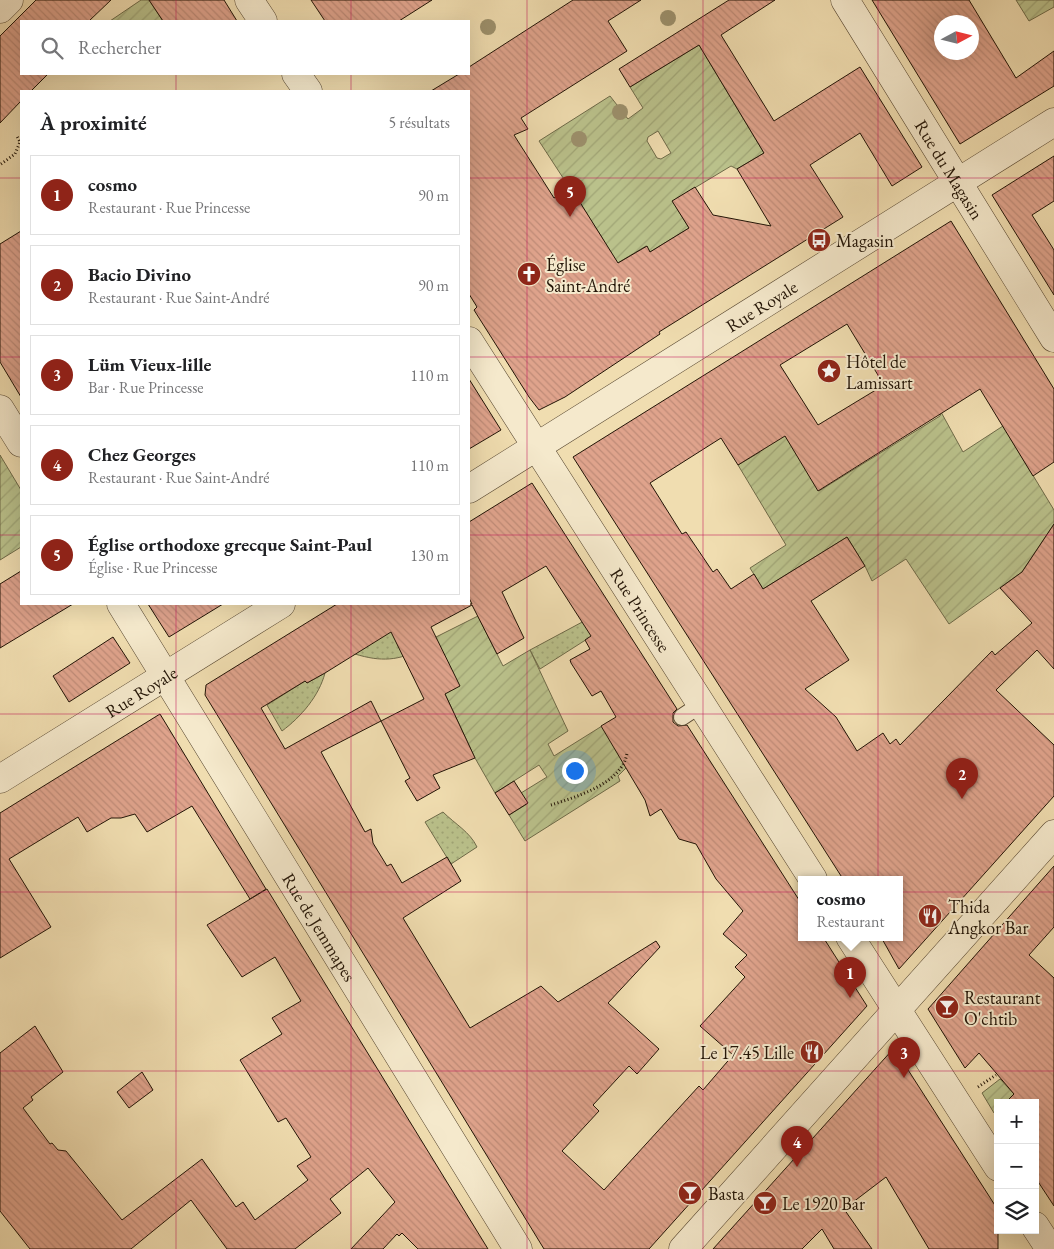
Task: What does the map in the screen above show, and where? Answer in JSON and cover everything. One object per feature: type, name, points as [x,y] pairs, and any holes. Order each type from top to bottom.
[{"type":"street","points":[[0,9],[9,0]]},
{"type":"street","points":[[249,0],[262,20]]},
{"type":"street","name":"Rue du Magasin","points":[[845,0],[1054,338]]},
{"type":"street","points":[[297,75],[307,90]]},
{"type":"street","name":"Rue Royale","points":[[470,488],[1054,122]]},
{"type":"street","name":"Rue Princesse","points":[[470,343],[537,446],[691,711],[811,876]]},
{"type":"street","points":[[0,409],[20,442]]},
{"type":"street","name":"Rue de Jemmapes","points":[[122,605],[518,1249]]},
{"type":"street","name":"Rue Royale","points":[[0,779],[279,605]]},
{"type":"street","points":[[683,1249],[1054,834]]},
{"type":"street","points":[[853,941],[994,1161]]},
{"type":"street","points":[[1039,1232],[1050,1249]]},
{"type":"path","points":[[1,164],[15,154],[20,142],[17,136]]},
{"type":"path","points":[[551,805],[586,794],[619,772],[625,764],[627,753]]},
{"type":"green space","points":[[141,0],[149,0],[162,20],[111,20]]},
{"type":"green space","points":[[1016,0],[1054,0],[1054,7],[1029,21]]},
{"type":"green space","points":[[699,45],[764,153],[737,169],[731,166],[673,201],[689,228],[650,252],[646,246],[616,264],[601,236],[539,141],[610,96],[628,119],[643,108],[630,87]],"holes":[[[658,131],[671,153],[661,159],[657,158],[647,141],[648,137]]]},
{"type":"green space","points":[[941,412],[963,452],[1003,426],[1054,510],[1054,524],[1022,572],[949,624],[906,559],[872,581],[847,537],[763,589],[750,568],[786,545],[738,465],[760,452],[746,429],[772,414],[819,491],[940,416]]},
{"type":"green space","points":[[0,455],[20,488],[20,548],[0,560]]},
{"type":"green space","points":[[478,616],[503,666],[530,650],[568,731],[548,744],[554,756],[602,726],[627,767],[618,776],[620,781],[525,841],[509,815],[527,804],[521,793],[547,777],[539,765],[495,793],[475,758],[445,694],[432,639]]},
{"type":"green space","points":[[408,617],[423,648],[406,656],[390,659],[355,654]]},
{"type":"green space","points":[[586,620],[595,634],[540,669],[530,650]]},
{"type":"green space","points":[[325,673],[314,698],[296,719],[282,731],[267,705],[305,681],[307,683]]},
{"type":"green space","points":[[443,812],[466,832],[477,847],[451,864],[425,822]]},
{"type":"green space","points":[[1000,1079],[1014,1094],[1009,1099],[994,1099],[994,1113],[982,1093]]},
{"type":"building","points":[[36,0],[111,0],[90,20],[20,20],[20,75],[47,75],[32,90],[20,90],[20,102],[0,123],[0,36]]},
{"type":"building","points":[[149,0],[224,0],[236,20],[162,20]]},
{"type":"building","points":[[311,0],[432,0],[401,20],[324,20]]},
{"type":"building","points":[[573,0],[641,0],[608,21],[627,51],[521,118],[528,129],[514,135],[554,198],[571,188],[618,263],[647,246],[650,252],[689,228],[672,201],[695,187],[713,215],[771,226],[737,169],[764,153],[699,45],[630,87],[619,69],[729,0],[775,0],[721,35],[774,121],[860,67],[922,167],[892,186],[860,133],[810,165],[843,217],[659,332],[660,334],[565,397],[539,410],[474,310],[477,307],[470,296],[470,90],[433,90],[457,75],[470,75],[470,66]]},
{"type":"building","points":[[872,0],[969,0],[978,15],[934,15],[934,60],[979,60],[979,17],[1016,78],[1054,51],[1054,86],[960,144]]},
{"type":"building","points":[[1054,156],[1054,201],[1032,215],[1054,250],[1054,295],[992,195]]},
{"type":"building","points":[[951,221],[1054,389],[1054,462],[1033,476],[980,389],[818,491],[785,436],[738,465],[721,438],[650,483],[682,534],[686,532],[713,572],[717,569],[731,589],[754,574],[763,589],[847,537],[865,566],[811,601],[849,660],[805,689],[836,717],[857,751],[883,733],[890,744],[896,739],[900,745],[992,651],[995,655],[1032,623],[1000,588],[1022,572],[1054,524],[1054,669],[1037,650],[996,690],[1054,745],[1054,796],[899,969],[883,941],[903,941],[903,876],[841,876],[573,457]],"holes":[[[847,324],[884,385],[818,425],[780,365]]]},
{"type":"building","points":[[20,232],[20,395],[0,362],[0,244]]},
{"type":"building","points":[[470,381],[501,430],[470,448]]},
{"type":"building","points":[[532,483],[677,709],[673,713],[673,722],[678,726],[687,725],[798,898],[798,941],[826,941],[867,1006],[649,1249],[544,1249],[205,695],[206,685],[335,605],[472,604],[470,600],[470,521]],"holes":[[[546,566],[591,636],[585,640],[590,649],[570,660],[592,696],[601,691],[616,717],[601,726],[645,800],[650,816],[661,809],[679,839],[696,844],[716,879],[743,911],[723,934],[747,955],[735,967],[745,977],[700,1026],[733,1055],[703,1090],[699,1086],[604,1190],[562,1151],[599,1111],[593,1105],[629,1066],[637,1074],[659,1049],[608,1003],[660,947],[656,941],[558,1002],[541,986],[470,1028],[403,918],[461,881],[447,857],[402,883],[391,864],[387,866],[373,843],[371,829],[365,832],[321,752],[381,721],[410,778],[405,781],[417,801],[440,788],[433,775],[475,758],[445,694],[460,686],[431,627],[472,605],[497,654],[524,638],[502,592]],[[391,632],[424,699],[381,721],[371,701],[285,749],[261,708],[305,681],[307,683],[325,673]]]},
{"type":"building","points":[[20,572],[20,605],[71,605],[0,648],[0,584]]},
{"type":"building","points":[[149,605],[221,605],[169,637]]},
{"type":"building","points":[[113,637],[130,663],[69,702],[53,676]]},
{"type":"building","points":[[160,714],[266,889],[250,899],[192,806],[147,832],[135,814],[121,818],[111,818],[87,832],[78,817],[9,859],[51,927],[0,958],[0,813]]},
{"type":"building","points":[[514,781],[528,803],[509,815],[495,793]]},
{"type":"building","points":[[1054,866],[1054,927],[1029,955],[1054,978],[1054,1206],[1039,1183],[1039,1099],[1009,1099],[1014,1094],[979,1053],[965,1068],[928,1009]]},
{"type":"building","points":[[267,889],[488,1249],[418,1249],[402,1233],[399,1236],[397,1234],[383,1249],[351,1249],[395,1202],[368,1168],[330,1199],[341,1213],[295,1249],[227,1249],[191,1200],[131,1249],[30,1249],[0,1211],[0,1053],[35,1026],[63,1072],[31,1097],[33,1100],[23,1108],[50,1144],[52,1143],[58,1150],[66,1151],[122,1220],[202,1159],[236,1207],[243,1202],[255,1220],[308,1180],[297,1166],[311,1157],[286,1118],[278,1122],[240,1060],[282,1034],[272,1018],[301,1001],[275,957],[242,977],[207,925]]},
{"type":"building","points":[[894,1048],[994,1204],[994,1234],[998,1234],[998,1249],[929,1249],[886,1177],[844,1209],[872,1249],[834,1249],[822,1229],[802,1249],[713,1249]]},
{"type":"building","points":[[142,1072],[153,1090],[129,1108],[117,1092]]},
{"type":"place","name":"Église orthodoxe grecque Saint-Paul","points":[[570,217]]},
{"type":"place","name":"Magasin","points":[[819,240]]},
{"type":"place","name":"Église Saint-André","points":[[529,274]]},
{"type":"place","name":"Hôtel de Lamissart","points":[[829,371]]},
{"type":"place","name":"Bacio Divino","points":[[962,799]]},
{"type":"place","name":"Thida Angkor Bar","points":[[930,916]]},
{"type":"place","name":"cosmo","points":[[850,998]]},
{"type":"place","name":"Restaurant O'chtib","points":[[947,1007]]},
{"type":"place","name":"Le 17.45 Lille","points":[[812,1052]]},
{"type":"place","name":"Lüm Vieux-lille","points":[[904,1078]]},
{"type":"place","name":"Chez Georges","points":[[797,1167]]},
{"type":"place","name":"Basta","points":[[690,1193]]},
{"type":"place","name":"Le 1920 Bar","points":[[765,1203]]}]
